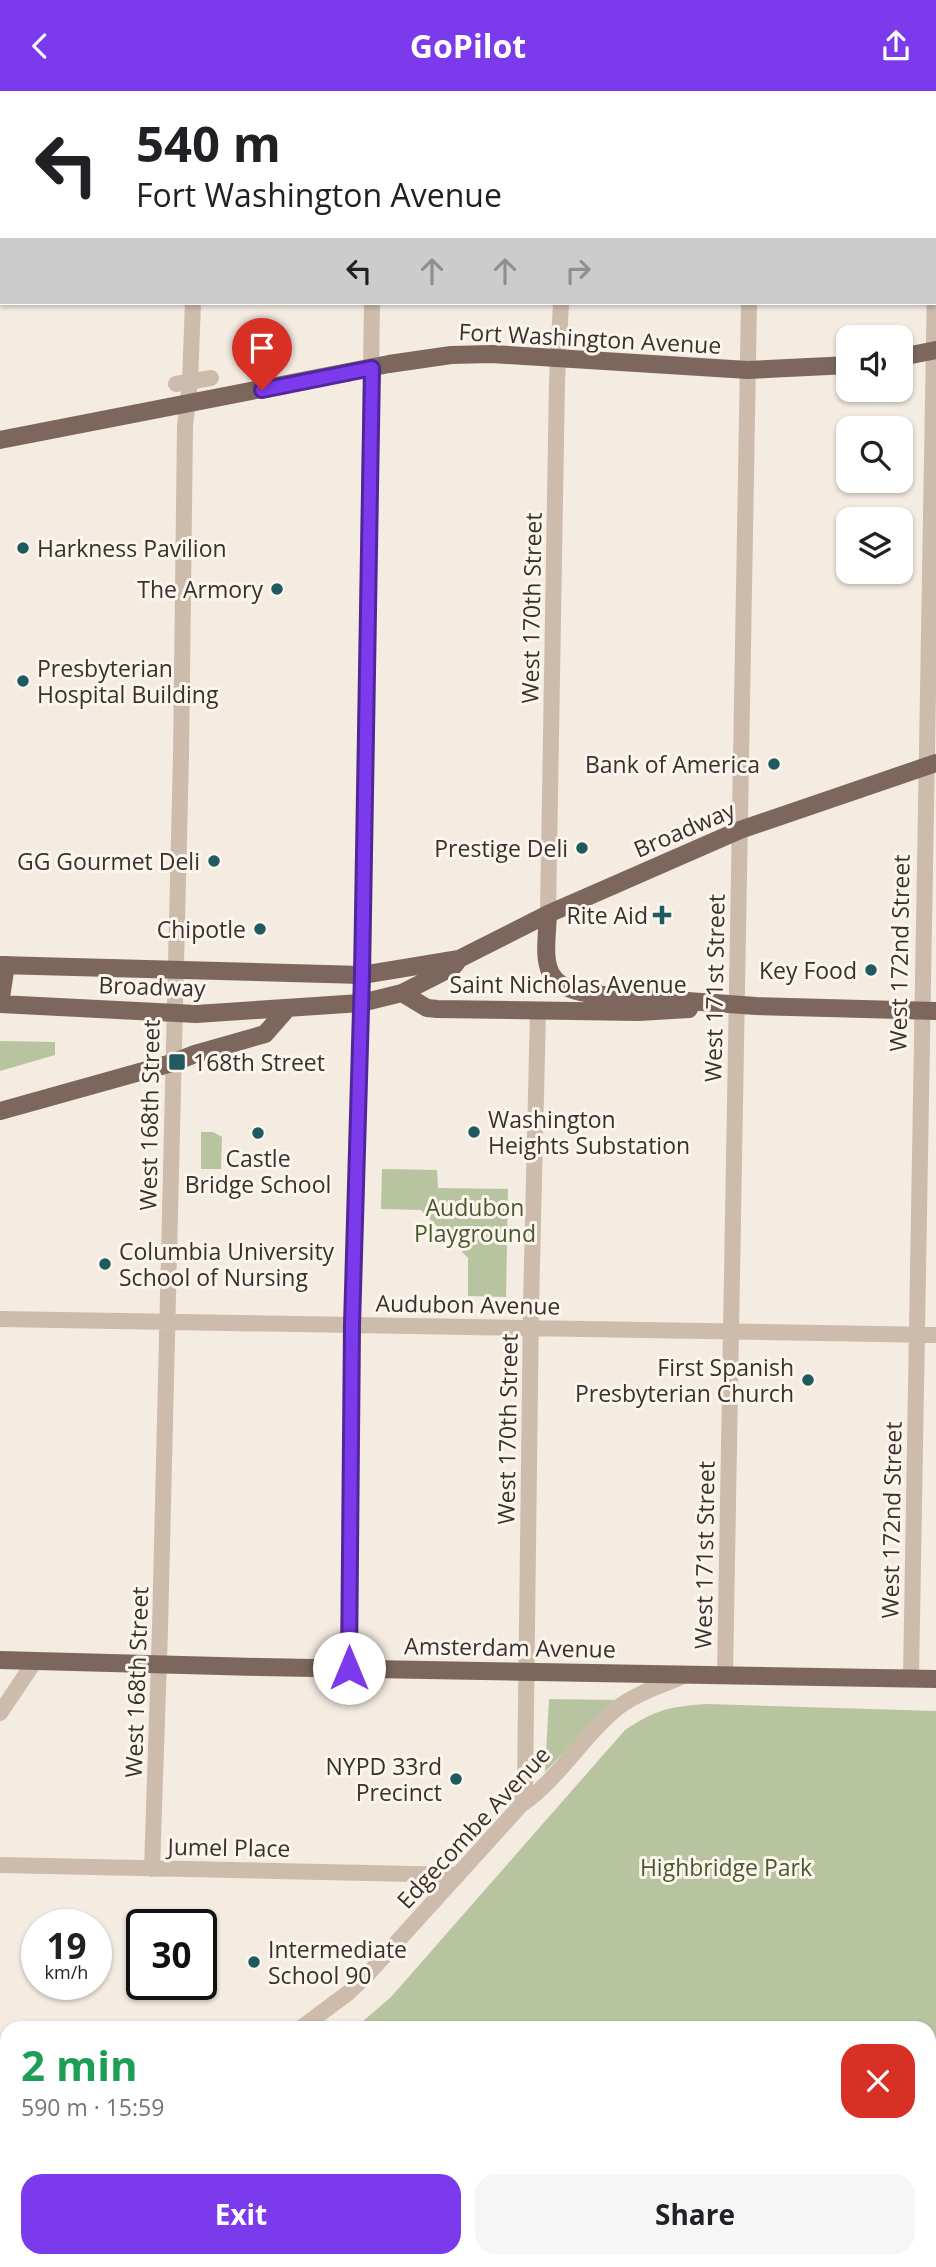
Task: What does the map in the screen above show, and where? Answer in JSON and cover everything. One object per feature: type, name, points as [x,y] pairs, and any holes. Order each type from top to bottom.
[{"type":"main road","points":[[913,354],[935,350]]},
{"type":"main road","name":"Fort Washington Avenue","points":[[0,440],[451,355],[558,357],[748,370],[836,366]]},
{"type":"main road","name":"Broadway","points":[[3,965],[362,975],[459,959],[548,914],[740,830],[931,765]]},
{"type":"main road","name":"Saint Nicholas Avenue","points":[[548,914],[548,966],[552,978],[563,988],[591,994],[736,1005],[929,1011]]},
{"type":"main road","name":"Broadway","points":[[0,1004],[173,1014],[361,1003],[402,993],[453,967],[459,959]]},
{"type":"main road","points":[[0,1004],[3,965]]},
{"type":"main road","name":"Saint Nicholas Avenue","points":[[402,993],[427,1008],[664,1011],[736,1005]]},
{"type":"main road","points":[[0,1111],[265,1034],[287,1009]]},
{"type":"main road","name":"Amsterdam Avenue","points":[[0,1660],[936,1679]]},
{"type":"street","name":"West 168th Street","points":[[152,1869],[182,700],[187,404],[183,383],[193,305]]},
{"type":"street","points":[[349,1668],[352,1325],[362,975],[372,305]]},
{"type":"street","name":"West 170th Street","points":[[548,914],[561,305]]},
{"type":"street","name":"West 171st Street","points":[[725,1675],[749,305]]},
{"type":"street","name":"West 172nd Street","points":[[911,1678],[917,1334],[929,1011],[935,305]]},
{"type":"street","points":[[183,383],[211,378]]},
{"type":"street","name":"West 170th Street","points":[[521,1805],[525,1786],[538,1011]]},
{"type":"street","name":"Audubon Avenue","points":[[0,1319],[936,1335]]},
{"type":"street","points":[[0,1713],[35,1661]]},
{"type":"street","name":"Edgecombe Avenue","points":[[310,2021],[348,1993],[366,1975],[521,1805],[538,1794],[604,1720],[623,1704],[688,1674]]},
{"type":"street","name":"Jumel Place","points":[[0,1865],[458,1875]]},
{"type":"green space","points":[[0,1041],[55,1042],[55,1055],[0,1071]]},
{"type":"green space","points":[[201,1132],[213,1132],[222,1137],[221,1169],[201,1169]]},
{"type":"green space","name":"Audubon Playground","points":[[382,1169],[437,1170],[438,1188],[508,1189],[506,1297],[468,1296],[468,1258],[421,1210],[381,1209]]},
{"type":"green space","points":[[549,1699],[615,1700],[545,1772]]},
{"type":"green space","name":"Highbridge Park","points":[[706,1704],[936,1711],[936,2021],[363,2021],[391,1997],[625,1730],[646,1717],[682,1706]]},
{"type":"place","name":"Harkness Pavilion","points":[[23,548]]},
{"type":"place","name":"The Armory","points":[[277,589]]},
{"type":"place","name":"Presbyterian Hospital Building","points":[[23,681]]},
{"type":"place","name":"Bank of America","points":[[774,764]]},
{"type":"place","name":"Prestige Deli","points":[[582,848]]},
{"type":"place","name":"GG Gourmet Deli","points":[[214,861]]},
{"type":"place","name":"Rite Aid","points":[[662,915]]},
{"type":"place","name":"Chipotle","points":[[260,929]]},
{"type":"place","name":"Key Food","points":[[871,970]]},
{"type":"place","name":"168th Street","points":[[177,1062]]},
{"type":"place","name":"Washington Heights Substation","points":[[474,1132]]},
{"type":"place","name":"Castle Bridge School","points":[[258,1133]]},
{"type":"place","name":"Columbia University School of Nursing","points":[[105,1264]]},
{"type":"place","name":"First Spanish Presbyterian Church","points":[[808,1380]]},
{"type":"place","name":"NYPD 33rd Precinct","points":[[456,1779]]},
{"type":"place","name":"Intermediate School 90","points":[[254,1962]]},
{"type":"route","points":[[262,390],[372,368],[362,975],[352,1325],[349,1668]]}]
